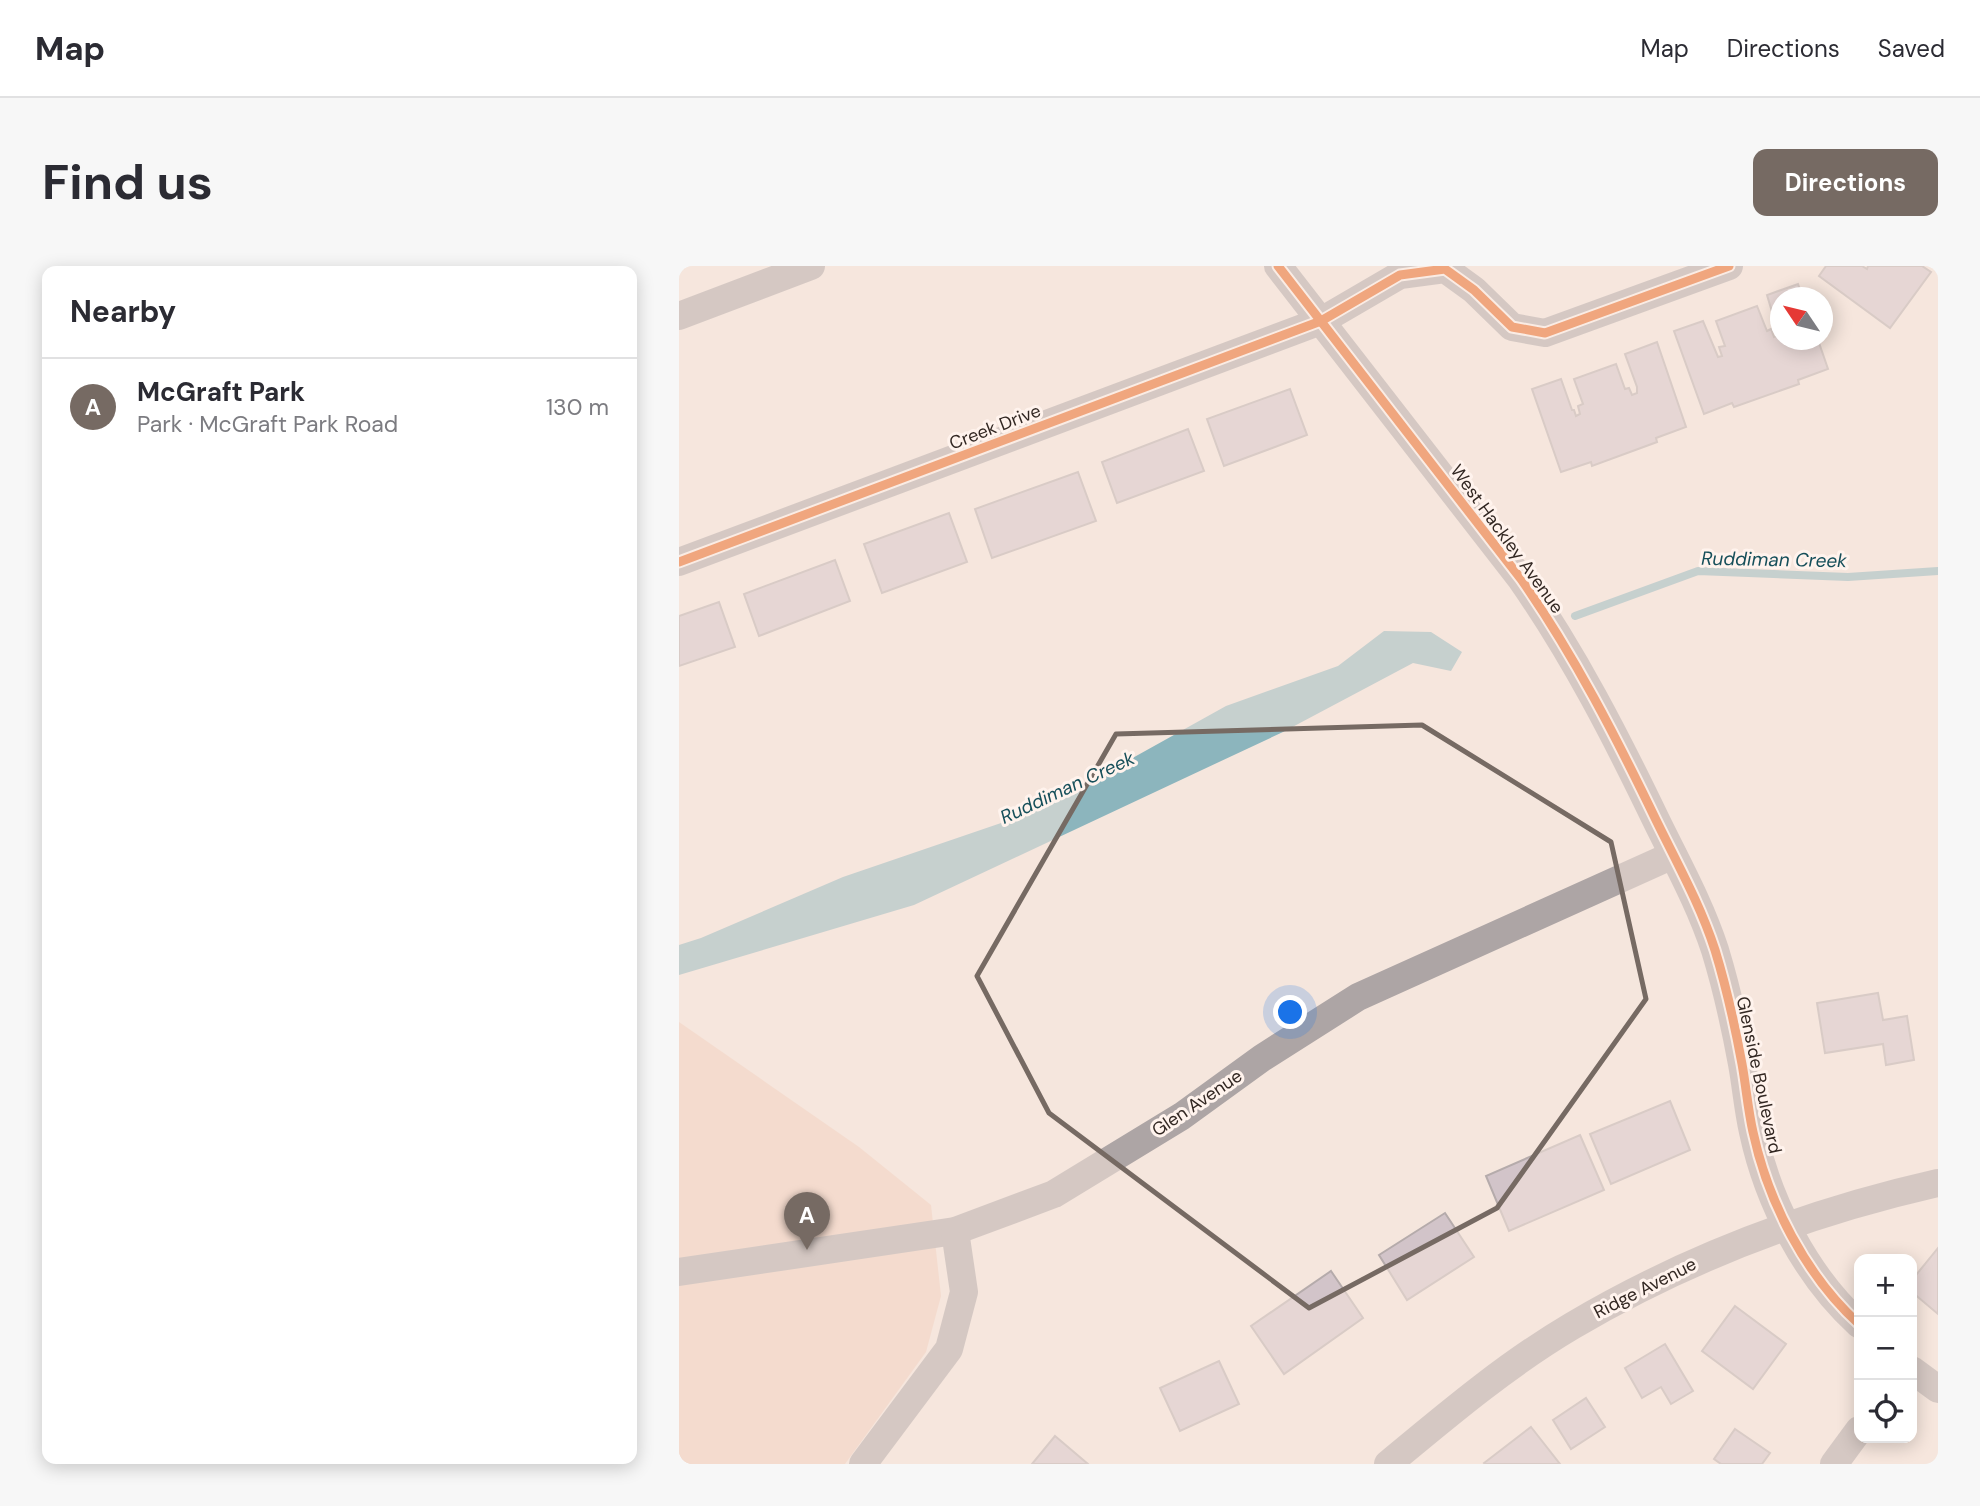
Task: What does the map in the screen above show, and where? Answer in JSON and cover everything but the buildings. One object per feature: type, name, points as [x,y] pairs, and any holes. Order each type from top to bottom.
[{"type":"street","points":[[679,316],[811,266]]},
{"type":"street","name":"West Hackley Avenue","points":[[1277,266],[1497,547],[1546,614],[1606,716],[1673,855]]},
{"type":"street","name":"Creek Drive","points":[[679,562],[1321,321],[1400,275],[1445,270],[1474,290],[1512,327],[1545,333],[1729,266]]},
{"type":"street","name":"Glenside Boulevard","points":[[1673,855],[1695,898],[1715,951],[1742,1063],[1753,1132],[1763,1170],[1787,1227],[1803,1255],[1826,1287],[1854,1318]]},
{"type":"street","name":"Glen Avenue","points":[[679,1272],[955,1231],[1053,1194],[1182,1116],[1262,1058],[1358,997],[1673,855]]},
{"type":"street","name":"Ridge Avenue","points":[[1388,1464],[1518,1361],[1572,1326],[1681,1269],[1754,1238],[1870,1198],[1938,1183]]},
{"type":"street","points":[[863,1464],[949,1349],[964,1292],[955,1231]]},
{"type":"street","points":[[1917,1374],[1938,1389]]},
{"type":"street","points":[[1834,1464],[1854,1437]]},
{"type":"highlighted area","points":[[1422,725],[1611,842],[1646,999],[1497,1208],[1309,1308],[1049,1113],[977,976],[1116,734]]},
{"type":"shaded area","points":[[679,1022],[859,1147],[931,1205],[941,1296],[926,1352],[845,1464],[679,1464]]},
{"type":"water","points":[[1384,631],[1431,632],[1462,652],[1451,671],[1413,663],[1283,732],[914,905],[679,975],[679,945],[843,877],[1004,822],[1111,770],[1226,706],[1338,666]]},
{"type":"waterway","name":"Ruddiman Creek","points":[[1575,616],[1698,571],[1848,577],[1938,571]]},
{"type":"cycle path","points":[[1278,266],[1521,579],[1559,637],[1593,697],[1680,868],[1709,933],[1733,1021],[1753,1132],[1768,1185],[1806,1261],[1822,1284],[1854,1319]]},
{"type":"cycle path","points":[[679,562],[1321,321],[1400,275],[1445,269],[1474,290],[1512,327],[1545,333],[1729,266]]},
{"type":"place","name":"McGraft Park","points":[[807,1250]]}]
